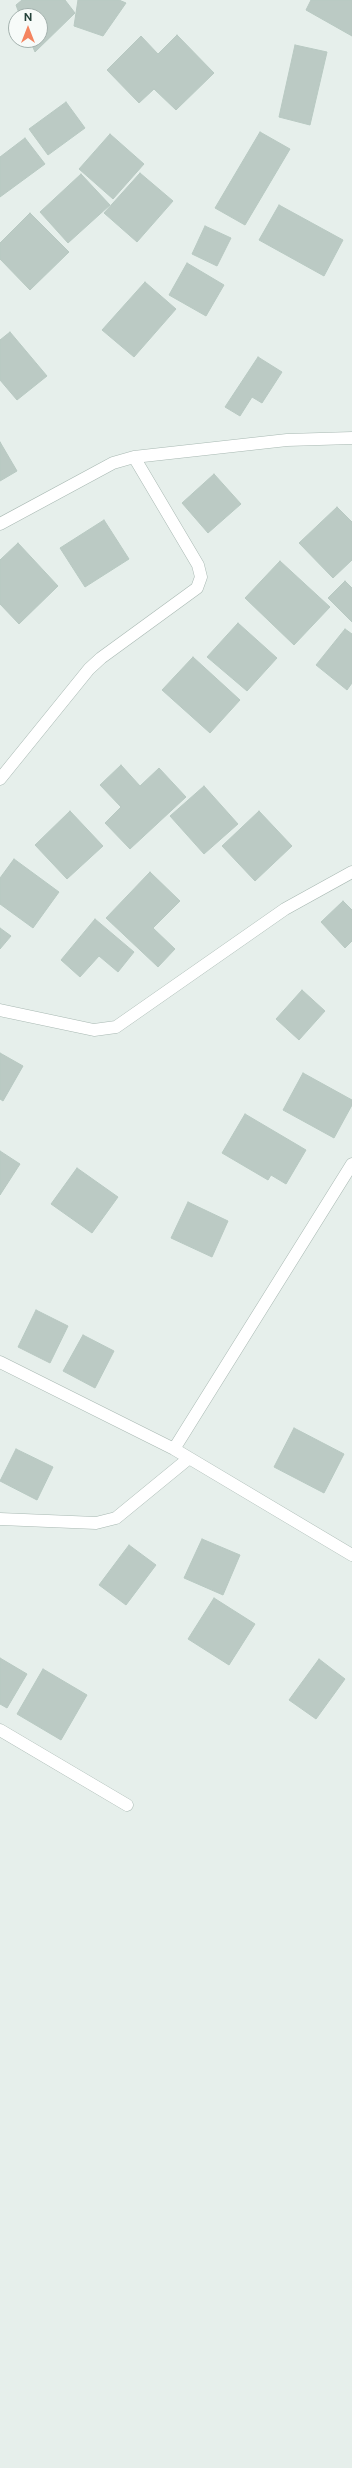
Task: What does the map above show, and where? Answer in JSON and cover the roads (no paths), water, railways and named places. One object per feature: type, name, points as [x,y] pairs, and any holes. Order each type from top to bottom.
[{"type":"street","points":[[0,524],[112,463],[134,458],[287,440],[352,438]]},
{"type":"street","points":[[0,778],[93,666],[197,588],[201,577],[198,565],[134,458]]},
{"type":"street","points":[[0,1010],[94,1030],[116,1027],[285,909],[352,872]]},
{"type":"street","points":[[174,1449],[352,1164]]},
{"type":"street","points":[[0,1362],[174,1449],[188,1459],[352,1555]]},
{"type":"street","points":[[0,1519],[96,1523],[116,1518],[188,1459]]},
{"type":"street","points":[[0,1730],[127,1805]]}]
